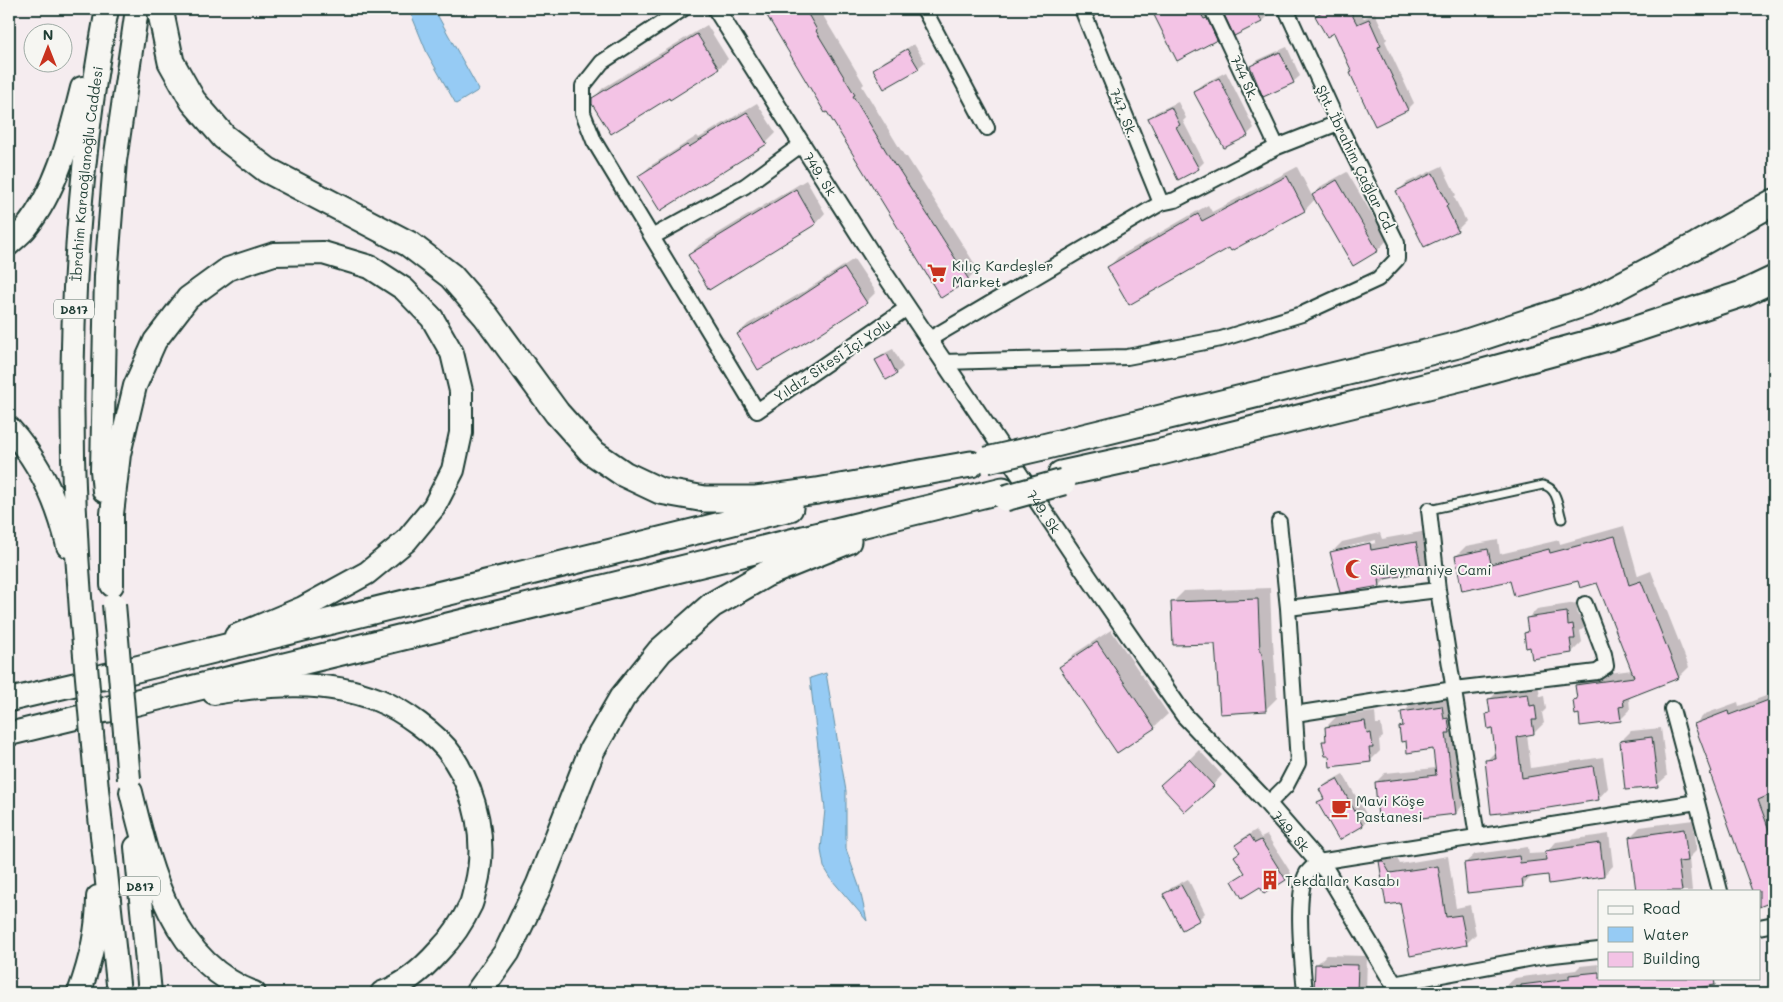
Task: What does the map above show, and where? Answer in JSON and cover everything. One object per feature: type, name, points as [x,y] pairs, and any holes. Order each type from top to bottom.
[{"type":"highway","points":[[9,244],[25,229],[48,193],[66,148],[101,9]]},
{"type":"highway","name":"İbrahim Karaoğlanoğlu Caddesi","points":[[81,604],[72,461],[75,274],[86,152],[107,9]]},
{"type":"highway","name":"İbrahim Karaoğlanoğlu Caddesi","points":[[113,595],[102,470],[106,276],[115,161],[137,9]]},
{"type":"highway","points":[[160,9],[171,62],[193,101],[224,138],[268,170],[409,244],[451,276],[486,316],[558,414],[592,452],[624,474],[660,491],[669,493],[705,499],[756,499],[817,492],[979,462]]},
{"type":"highway","points":[[9,700],[1458,345],[1589,302],[1698,245],[1774,202]]},
{"type":"highway","points":[[9,688],[104,677],[236,637],[303,608],[367,573],[406,541],[434,506],[453,470],[461,432],[461,391],[452,353],[432,318],[404,289],[370,267],[323,253],[274,254],[228,269],[188,298],[155,341],[135,386],[119,454],[112,514],[113,595]]},
{"type":"highway","points":[[9,734],[1004,494],[1157,453],[1468,376],[1615,336],[1742,294],[1774,279]]},
{"type":"highway","points":[[9,428],[24,446],[45,482],[64,529],[81,604]]},
{"type":"highway","points":[[478,993],[507,952],[539,885],[592,750],[622,698],[660,651],[712,605],[766,574],[844,543],[1004,494]]},
{"type":"highway","name":"D817","points":[[113,595],[150,993]]},
{"type":"highway","name":"D817","points":[[81,604],[98,797],[119,993]]},
{"type":"highway","points":[[109,709],[235,690],[287,685],[336,688],[378,700],[420,723],[451,755],[469,788],[480,829],[480,868],[471,904],[451,939],[422,970],[392,990],[382,993]]},
{"type":"highway","points":[[9,740],[76,718]]},
{"type":"highway","points":[[130,785],[146,850],[161,894],[181,935],[206,962],[236,986],[254,993]]},
{"type":"highway","points":[[79,993],[84,980],[98,918],[98,797]]},
{"type":"street","points":[[683,9],[602,62],[583,86],[583,113],[594,142],[652,237],[745,186],[802,144]]},
{"type":"street","name":"749. Sk","points":[[716,9],[907,308],[1082,569],[1184,715],[1268,804],[1327,872],[1396,989]]},
{"type":"street","points":[[924,9],[988,128]]},
{"type":"street","name":"747. Sk.","points":[[1082,9],[1168,202]]},
{"type":"street","name":"744 Sk.","points":[[1212,9],[1277,147]]},
{"type":"street","name":"Şht. İbrahim Çağlar Cd.","points":[[943,362],[1127,357],[1221,340],[1302,314],[1378,279],[1397,258],[1397,243],[1338,123],[1286,9]]},
{"type":"street","points":[[928,340],[1168,202],[1277,147],[1338,123]]},
{"type":"street","name":"Yıldız Sitesi İçi Yolu","points":[[652,237],[757,411],[907,308]]},
{"type":"street","points":[[1428,510],[1438,590],[1477,836]]},
{"type":"street","points":[[1268,804],[1286,786],[1298,763],[1288,608],[1279,522]]},
{"type":"street","points":[[1288,608],[1438,590]]},
{"type":"street","points":[[1295,714],[1454,689],[1597,672],[1606,666],[1604,654],[1585,604]]},
{"type":"street","points":[[1672,709],[1720,890]]},
{"type":"street","points":[[1305,993],[1300,921],[1302,887],[1307,873],[1318,862],[1698,802]]},
{"type":"street","points":[[1760,927],[1774,924]]},
{"type":"street","points":[[1396,989],[1544,956],[1598,950]]},
{"type":"lane","points":[[1428,510],[1543,485],[1552,488],[1555,493],[1562,520]]},
{"type":"water","points":[[409,9],[434,9],[479,90],[456,104],[427,53]]},
{"type":"water","points":[[826,673],[846,791],[846,849],[859,886],[867,921],[832,880],[824,867],[821,850],[825,809],[810,678]]},
{"type":"building","points":[[763,9],[805,9],[816,31],[855,95],[853,96],[895,166],[969,280],[941,298],[827,112],[825,113]]},
{"type":"building","points":[[1151,9],[1198,9],[1204,19],[1207,18],[1217,40],[1177,61]]},
{"type":"building","points":[[1256,9],[1262,22],[1234,36],[1222,10]]},
{"type":"building","points":[[1327,9],[1349,9],[1357,24],[1369,19],[1381,46],[1378,47],[1408,110],[1375,126],[1334,33],[1327,37],[1315,16]]},
{"type":"building","points":[[697,34],[719,69],[611,134],[592,104],[592,98]]},
{"type":"building","points":[[907,49],[919,69],[884,89],[873,69]]},
{"type":"building","points":[[1280,52],[1294,83],[1263,97],[1250,66]]},
{"type":"building","points":[[1219,78],[1248,136],[1224,148],[1193,91]]},
{"type":"building","points":[[1171,107],[1180,125],[1176,127],[1199,169],[1178,180],[1148,118]]},
{"type":"building","points":[[747,112],[767,144],[660,211],[638,176],[687,145],[689,147]]},
{"type":"building","points":[[1433,173],[1448,204],[1446,206],[1458,231],[1424,247],[1396,191]]},
{"type":"building","points":[[1287,176],[1305,211],[1231,251],[1229,248],[1129,305],[1107,267],[1198,214],[1202,221]]},
{"type":"building","points":[[1337,180],[1378,251],[1353,266],[1312,195]]},
{"type":"building","points":[[796,189],[816,224],[709,290],[688,255]]},
{"type":"building","points":[[844,268],[867,303],[813,338],[758,370],[737,334],[797,299]]},
{"type":"building","points":[[887,354],[897,374],[886,380],[875,360]]},
{"type":"building","points":[[1615,536],[1629,585],[1641,581],[1679,678],[1623,700],[1624,706],[1619,707],[1621,721],[1580,726],[1579,714],[1575,715],[1573,700],[1577,699],[1575,685],[1634,677],[1597,583],[1580,588],[1578,581],[1514,596],[1510,581],[1462,591],[1455,556],[1488,549],[1491,564],[1549,549],[1550,553]]},
{"type":"building","points":[[1416,542],[1422,572],[1379,580],[1380,586],[1340,593],[1330,552],[1370,543],[1371,550]]},
{"type":"building","points":[[1258,599],[1260,652],[1262,652],[1266,711],[1220,714],[1215,644],[1173,645],[1171,602]]},
{"type":"building","points":[[1567,612],[1568,625],[1573,624],[1575,639],[1570,639],[1572,653],[1532,659],[1530,647],[1526,648],[1524,633],[1528,632],[1526,618]]},
{"type":"building","points":[[1097,642],[1155,728],[1117,753],[1059,667]]},
{"type":"building","points":[[1528,694],[1530,706],[1535,705],[1537,720],[1532,720],[1534,734],[1517,737],[1522,778],[1593,766],[1599,800],[1491,814],[1485,760],[1496,759],[1492,728],[1488,729],[1486,714],[1490,713],[1488,699]]},
{"type":"building","points":[[1774,698],[1774,793],[1758,800],[1774,843],[1774,901],[1760,907],[1760,890],[1752,890],[1694,724],[1728,711],[1729,715]]},
{"type":"building","points":[[1442,706],[1444,719],[1448,718],[1450,733],[1446,733],[1456,814],[1421,818],[1421,814],[1378,818],[1375,782],[1436,775],[1433,749],[1407,753],[1406,741],[1401,742],[1399,727],[1403,726],[1401,712]]},
{"type":"building","points":[[1365,721],[1367,734],[1371,733],[1373,748],[1369,748],[1371,762],[1330,767],[1329,756],[1325,756],[1322,741],[1326,741],[1325,727]]},
{"type":"building","points":[[1652,737],[1658,787],[1625,790],[1620,741]]},
{"type":"building","points":[[1189,759],[1214,786],[1185,812],[1160,785]]},
{"type":"building","name":"Mavi Köşe Pastanesi","points":[[1337,779],[1363,826],[1339,840],[1317,802],[1324,799],[1319,789]]},
{"type":"building","points":[[1684,829],[1688,861],[1678,862],[1682,890],[1636,890],[1629,837]]},
{"type":"building","points":[[1250,835],[1255,843],[1261,840],[1286,880],[1264,894],[1260,887],[1242,898],[1232,881],[1245,873],[1234,856],[1240,852],[1235,845]]},
{"type":"building","points":[[1600,843],[1604,876],[1549,884],[1548,875],[1522,878],[1523,887],[1467,893],[1464,863],[1519,856],[1520,863],[1546,860],[1545,851]]},
{"type":"building","points":[[1379,861],[1383,861],[1390,873],[1438,866],[1446,917],[1461,915],[1467,945],[1410,956],[1400,903],[1386,905]]},
{"type":"building","points":[[1181,885],[1200,920],[1182,930],[1163,894]]},
{"type":"building","points":[[1315,964],[1358,965],[1357,993],[1314,993]]},
{"type":"building","points":[[1598,972],[1598,980],[1714,980],[1715,985],[1667,993],[1521,993],[1521,985],[1569,979],[1569,975]]},
{"type":"place","name":"Kılıç Kardeşler Market","points":[[937,273]]},
{"type":"place","name":"Süleymaniye Cami","points":[[1355,569]]},
{"type":"place","name":"Mavi Köşe Pastanesi","points":[[1341,808]]},
{"type":"place","name":"Tekdallar Kasabı","points":[[1270,880]]}]
